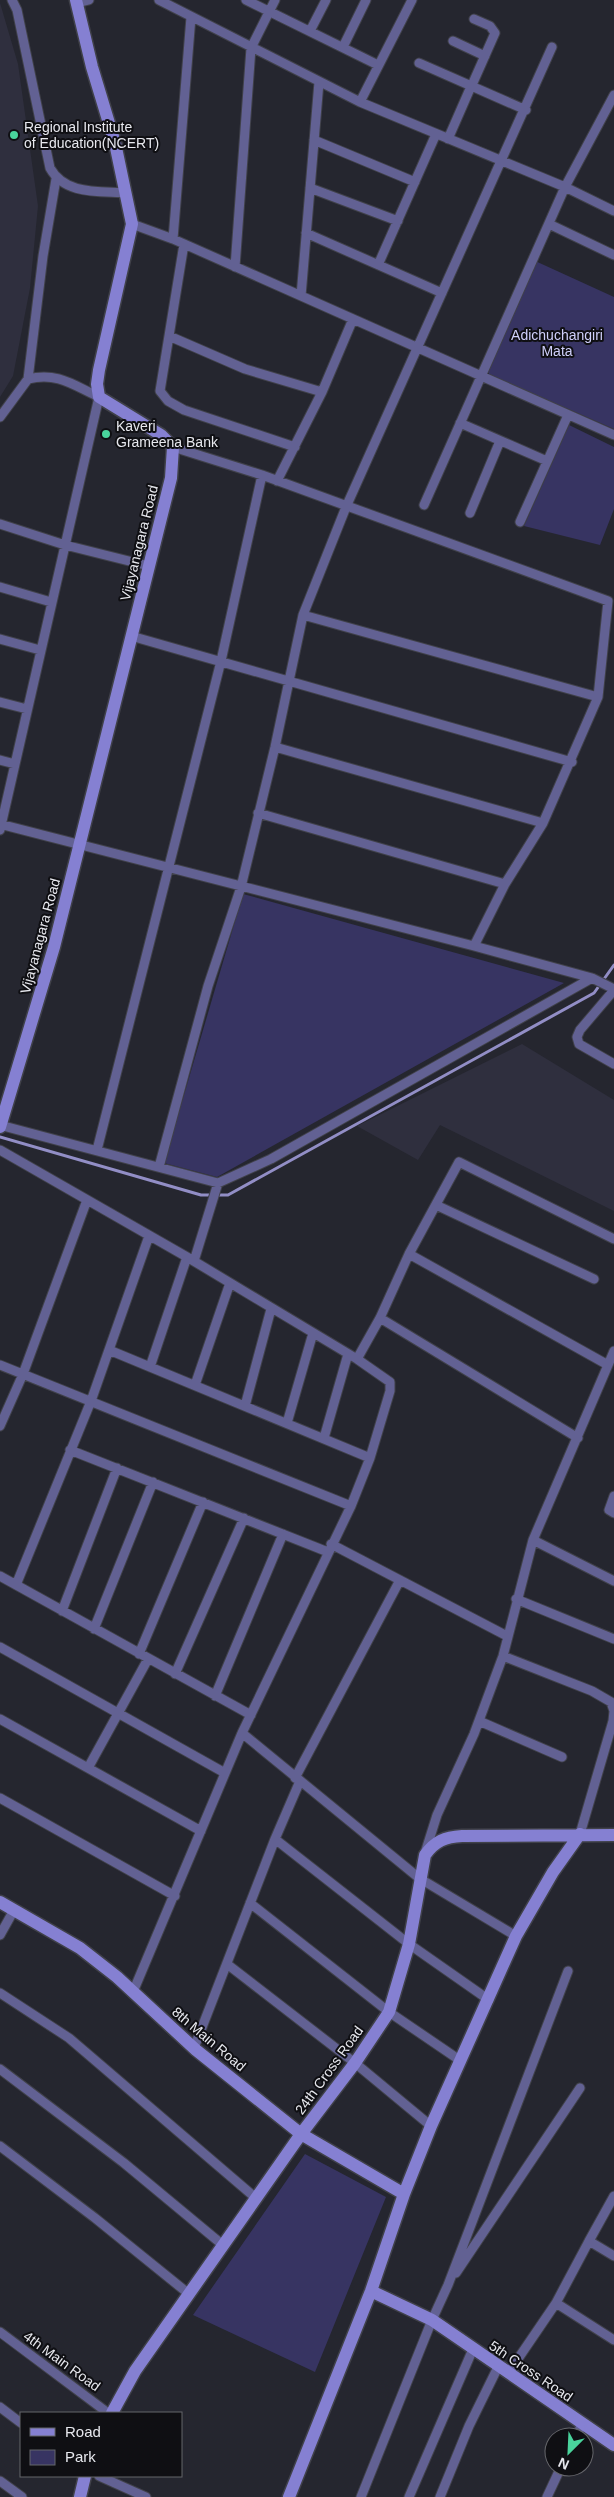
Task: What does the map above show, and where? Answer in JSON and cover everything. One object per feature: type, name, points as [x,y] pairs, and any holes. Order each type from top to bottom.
[{"type":"street","points":[[12,0],[17,10],[50,168],[56,179],[71,189],[126,193]]},
{"type":"street","points":[[159,0],[360,102],[565,187],[614,211]]},
{"type":"street","points":[[246,0],[378,65]]},
{"type":"street","points":[[235,267],[251,48],[275,0]]},
{"type":"street","points":[[310,31],[326,0]]},
{"type":"street","points":[[343,47],[366,0]]},
{"type":"street","points":[[360,102],[412,0]]},
{"type":"street","points":[[81,1],[92,68],[115,143],[132,224],[99,370],[97,384],[99,397],[1,826],[170,867],[474,946],[595,980],[612,988],[580,1030],[577,1037],[579,1044],[614,1064]]},
{"type":"street","points":[[173,239],[191,16]]},
{"type":"street","points":[[448,139],[495,33],[490,26],[474,19]]},
{"type":"street","points":[[453,41],[484,56]]},
{"type":"street","points":[[159,1167],[208,986],[241,887],[275,747],[303,615],[346,507],[526,110],[552,47]]},
{"type":"street","points":[[419,63],[470,88],[526,110]]},
{"type":"street","points":[[301,296],[319,82]]},
{"type":"street","points":[[424,505],[565,187],[614,95]]},
{"type":"street","points":[[378,265],[436,134]]},
{"type":"street","points":[[314,140],[415,182]]},
{"type":"street","points":[[0,417],[28,379],[43,256],[56,179]]},
{"type":"street","points":[[310,188],[398,221]]},
{"type":"street","points":[[132,224],[173,239],[614,435]]},
{"type":"street","points":[[549,224],[614,255]]},
{"type":"street","points":[[306,233],[442,293]]},
{"type":"street","points":[[184,244],[160,391],[168,401],[217,422],[295,447]]},
{"type":"street","points":[[277,481],[322,392],[353,319]]},
{"type":"street","points":[[169,336],[245,369],[322,392]]},
{"type":"street","points":[[28,379],[58,377],[99,397],[161,435],[173,447],[262,475],[608,601],[598,697],[572,762],[543,823],[505,884],[474,946]]},
{"type":"street","points":[[520,522],[568,415]]},
{"type":"street","points":[[460,422],[547,461]]},
{"type":"street","points":[[470,513],[500,441]]},
{"type":"street","name":"Vijayanagara Road","points":[[0,1125],[54,947],[171,478],[173,447]]},
{"type":"street","points":[[97,1150],[221,660],[262,475]]},
{"type":"street","points":[[0,524],[65,545],[149,566]]},
{"type":"street","points":[[0,587],[51,602]]},
{"type":"street","points":[[303,615],[598,697]]},
{"type":"street","points":[[132,636],[572,762]]},
{"type":"street","points":[[0,639],[40,650]]},
{"type":"street","points":[[0,702],[27,709]]},
{"type":"street","points":[[275,747],[543,823]]},
{"type":"street","points":[[0,760],[15,764]]},
{"type":"street","points":[[258,813],[505,884]]},
{"type":"street","points":[[0,1125],[218,1183],[271,1159],[595,980]]},
{"type":"street","points":[[0,1150],[190,1259],[357,1359],[390,1382],[390,1390],[370,1458],[351,1506],[242,1733],[133,1992]]},
{"type":"street","points":[[357,1359],[380,1318],[409,1254],[459,1162],[614,1239]]},
{"type":"street","points":[[150,1367],[218,1183]]},
{"type":"street","points":[[0,1426],[23,1374],[88,1200]]},
{"type":"street","points":[[436,1205],[594,1279]]},
{"type":"street","points":[[16,1585],[91,1401],[149,1236]]},
{"type":"street","points":[[409,1254],[608,1365]]},
{"type":"street","points":[[195,1385],[230,1283]]},
{"type":"street","points":[[244,1406],[271,1309]]},
{"type":"street","points":[[380,1318],[578,1438]]},
{"type":"street","points":[[287,1423],[313,1333]]},
{"type":"street","points":[[109,1350],[370,1458]]},
{"type":"street","points":[[425,1855],[437,1816],[479,1721],[503,1656],[516,1599],[533,1540],[614,1351]]},
{"type":"street","points":[[324,1438],[348,1354]]},
{"type":"street","points":[[0,1364],[351,1506]]},
{"type":"street","points":[[70,1450],[283,1534],[330,1548],[400,1580],[507,1636]]},
{"type":"street","points":[[62,1610],[117,1468]]},
{"type":"street","points":[[94,1629],[153,1482]]},
{"type":"street","points":[[614,1496],[609,1510],[614,1513]]},
{"type":"street","points":[[139,1654],[203,1502]]},
{"type":"street","points":[[175,1674],[244,1518]]},
{"type":"street","points":[[214,1696],[283,1534]]},
{"type":"street","points":[[533,1540],[614,1581]]},
{"type":"street","points":[[0,1576],[251,1716]]},
{"type":"street","points":[[194,2048],[298,1779],[400,1580]]},
{"type":"street","points":[[516,1599],[614,1638]]},
{"type":"street","points":[[0,1647],[225,1773]]},
{"type":"street","points":[[289,2497],[371,2291],[404,2194],[432,2126],[516,1936],[553,1872],[580,1834],[613,1721],[614,1711],[611,1702],[592,1691],[503,1656]]},
{"type":"street","points":[[88,1768],[148,1659]]},
{"type":"street","points":[[0,1719],[201,1831]]},
{"type":"street","points":[[479,1721],[562,1757]]},
{"type":"street","points":[[242,1733],[419,1878],[516,1936]]},
{"type":"street","points":[[0,1798],[175,1896]]},
{"type":"street","points":[[425,1855],[438,1841],[450,1837],[614,1835]]},
{"type":"street","points":[[275,1839],[409,1944],[489,2000]]},
{"type":"street","name":"24th Cross Road","points":[[113,2412],[135,2371],[301,2134],[355,2063],[389,2012],[409,1944],[419,1878],[425,1855]]},
{"type":"street","name":"8th Main Road","points":[[0,1902],[80,1948],[133,1992],[194,2048],[301,2134],[404,2194]]},
{"type":"street","points":[[250,1904],[389,2012],[461,2061]]},
{"type":"street","points":[[0,1934],[14,1910]]},
{"type":"street","points":[[227,1964],[355,2063],[432,2126]]},
{"type":"street","points":[[361,2497],[432,2320],[448,2285],[568,1971]]},
{"type":"street","points":[[0,1993],[69,2038],[257,2199]]},
{"type":"street","points":[[0,2069],[124,2163],[224,2246]]},
{"type":"street","points":[[448,2285],[580,2088]]},
{"type":"street","points":[[0,2146],[95,2218],[189,2294]]},
{"type":"street","points":[[440,2497],[469,2426],[504,2369],[556,2303],[614,2196]]},
{"type":"street","points":[[589,2241],[614,2256]]},
{"type":"street","name":"5th Cross Road","points":[[371,2291],[432,2320],[614,2445]]},
{"type":"street","points":[[556,2303],[614,2340]]},
{"type":"street","name":"4th Main Road","points":[[0,2332],[107,2412]]},
{"type":"street","points":[[409,2497],[473,2349]]},
{"type":"street","points":[[0,2407],[20,2422]]},
{"type":"street","points":[[80,2497],[85,2477]]},
{"type":"street","points":[[101,2477],[146,2497]]},
{"type":"street","points":[[547,2497],[556,2477]]},
{"type":"street","points":[[0,2481],[22,2497]]},
{"type":"shaded area","name":"Regional Institute of Education(NCERT)","points":[[0,3],[18,64],[38,206],[30,288],[13,376],[0,397]]},
{"type":"shaded area","points":[[522,1044],[614,1100],[614,1211],[440,1125],[418,1160],[357,1126]]},
{"type":"green space","name":"Adichuchangiri Mata","points":[[533,260],[614,297],[614,429],[566,408],[563,413],[487,379],[489,373],[483,371]]},
{"type":"green space","points":[[569,425],[614,447],[614,509],[600,545],[524,526]]},
{"type":"green space","points":[[243,894],[564,983],[217,1177],[164,1163]]},
{"type":"green space","points":[[305,2154],[386,2197],[315,2372],[193,2315]]},
{"type":"waterway","points":[[0,1137],[201,1195],[228,1195],[594,993],[614,965]]},
{"type":"place","name":"Regional Institute of Education(NCERT)","points":[[14,135]]},
{"type":"place","name":"Kaveri Grameena Bank","points":[[106,434]]}]
